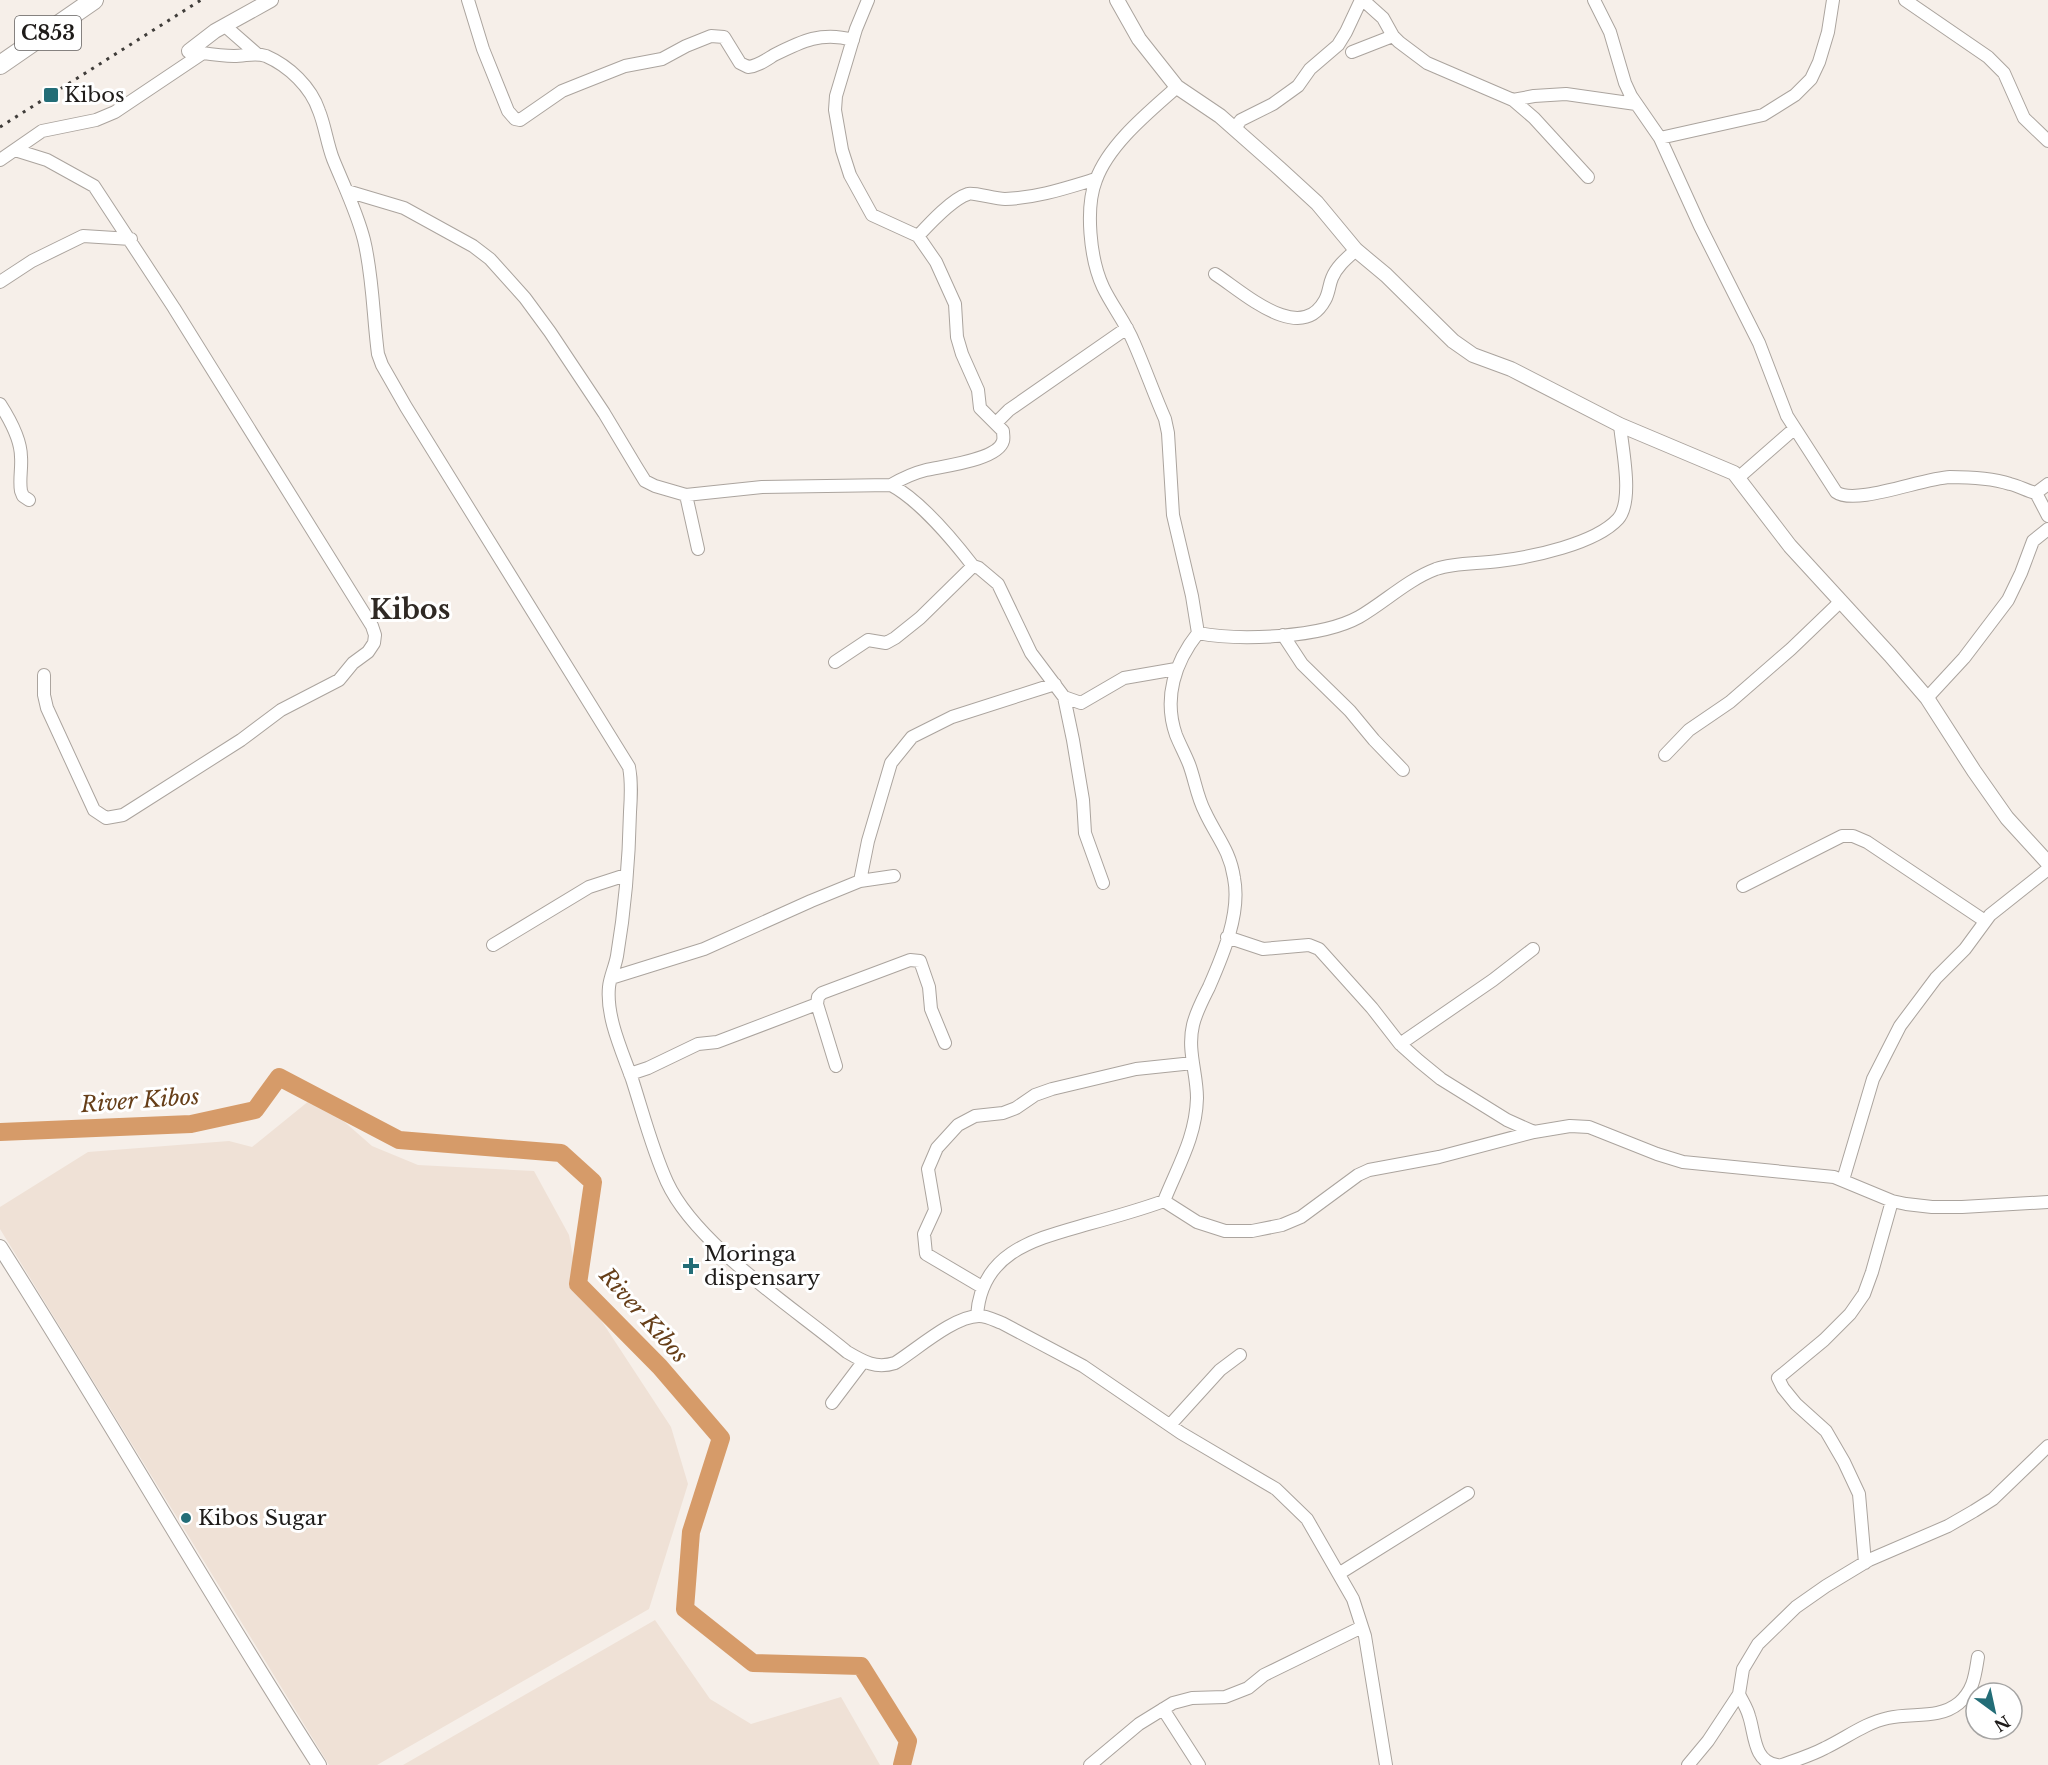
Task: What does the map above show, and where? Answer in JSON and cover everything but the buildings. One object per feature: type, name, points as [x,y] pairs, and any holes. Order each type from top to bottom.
[{"type":"main road","name":"C853","points":[[0,65],[94,0]]},
{"type":"street","points":[[189,51],[202,40],[271,0]]},
{"type":"street","points":[[468,0],[483,49],[508,111],[515,119],[520,120],[562,91],[625,66],[662,59],[711,36],[724,37],[740,63],[748,67],[759,64],[801,42],[832,35],[853,40]]},
{"type":"street","points":[[348,191],[404,208],[473,246],[490,260],[525,298],[550,332],[604,413],[645,481],[662,489],[686,495],[762,487],[891,485],[925,470],[978,459],[999,448],[1004,441],[1003,431],[980,408],[978,390],[957,337],[955,304],[952,297],[936,262],[918,236],[872,214],[850,175],[842,150],[835,110],[836,96],[868,0]]},
{"type":"street","points":[[1117,0],[1138,39],[1177,87],[1220,116],[1317,203],[1356,250],[1386,275],[1453,341],[1473,355],[1511,369],[1620,425],[1728,470],[1738,477],[1790,546],[1927,698],[2007,818],[2048,863]]},
{"type":"street","points":[[1234,129],[1241,120],[1273,104],[1298,86],[1310,69],[1338,45],[1362,0],[1383,18],[1393,36],[1427,63],[1514,100],[1534,118],[1588,177]]},
{"type":"street","points":[[1594,0],[1610,32],[1625,83],[1636,104],[1660,138],[1700,226],[1759,343],[1794,429],[1810,450],[1828,481],[1841,496],[1867,495],[1932,479],[1983,478],[2010,483],[2036,493],[2048,516]]},
{"type":"street","points":[[1660,138],[1763,115],[1794,95],[1810,79],[1819,63],[1828,32],[1833,0]]},
{"type":"street","points":[[1905,0],[1988,57],[2004,73],[2024,118],[2048,141]]},
{"type":"street","points":[[225,26],[257,54],[282,66],[299,79],[313,96],[333,157],[358,219],[368,258],[378,354],[382,365],[405,407],[629,767],[631,779],[630,839],[609,996],[611,1012],[630,1074],[667,1182],[680,1204],[695,1223],[750,1274],[847,1352],[863,1362],[875,1366],[895,1363],[951,1326],[977,1316],[1002,1323],[1083,1366],[1170,1425],[1276,1489],[1307,1519],[1353,1599],[1362,1627],[1374,1686],[1386,1765]]},
{"type":"street","points":[[1352,52],[1393,36]]},
{"type":"street","points":[[189,51],[233,56],[257,54]]},
{"type":"street","points":[[0,160],[42,132],[63,125],[96,120],[115,112],[203,53]]},
{"type":"street","points":[[977,1316],[982,1287],[995,1267],[1028,1243],[1164,1201],[1191,1137],[1197,1097],[1190,1045],[1194,1023],[1219,963],[1235,909],[1234,877],[1227,849],[1205,812],[1189,763],[1175,732],[1172,704],[1176,669],[1184,650],[1198,633],[1173,515],[1168,432],[1165,419],[1127,328],[1104,289],[1095,265],[1090,208],[1096,179],[1111,154],[1131,129],[1177,87]]},
{"type":"street","points":[[1514,100],[1566,94],[1636,104]]},
{"type":"street","points":[[15,150],[47,160],[94,186],[131,240],[367,617],[375,635],[374,643],[368,652],[353,663],[339,680],[281,710],[241,740],[123,815],[113,818],[98,815],[84,790],[47,708],[44,695],[44,675]]},
{"type":"street","points":[[918,236],[944,211],[968,194],[989,198],[1030,197],[1096,179]]},
{"type":"street","points":[[0,282],[32,261],[83,236],[131,240]]},
{"type":"street","points":[[1215,274],[1256,303],[1277,313],[1299,319],[1314,312],[1324,302],[1339,266],[1356,250]]},
{"type":"street","points":[[996,423],[1009,410],[1127,328]]},
{"type":"street","points":[[0,404],[10,421],[18,444],[21,455],[21,491],[23,496],[29,500]]},
{"type":"street","points":[[1198,633],[1220,637],[1283,635],[1346,623],[1361,616],[1412,581],[1437,569],[1464,563],[1510,560],[1568,547],[1611,525],[1619,517],[1626,496],[1620,425]]},
{"type":"street","points":[[1738,477],[1794,429]]},
{"type":"street","points":[[2036,493],[2048,484]]},
{"type":"street","points":[[891,485],[908,496],[925,512],[973,566],[979,568],[998,584],[1031,653],[1064,697],[1076,757],[1085,833],[1103,883]]},
{"type":"street","points":[[686,495],[698,549]]},
{"type":"street","points":[[1927,698],[1964,658],[2008,600],[2033,541],[2048,529]]},
{"type":"street","points":[[835,662],[868,640],[886,643],[896,638],[973,566]]},
{"type":"street","points":[[1665,755],[1689,730],[1730,702],[1791,649],[1841,601]]},
{"type":"street","points":[[1283,635],[1302,664],[1350,711],[1403,770]]},
{"type":"street","points":[[1064,697],[1081,703],[1124,678],[1176,669]]},
{"type":"street","points":[[860,881],[868,841],[891,763],[912,737],[952,717],[1055,684]]},
{"type":"street","points":[[1743,886],[1842,836],[1853,836],[1867,842],[1985,921]]},
{"type":"street","points":[[1843,1180],[1873,1079],[1900,1026],[1936,978],[1965,949],[1985,921],[2004,902],[2048,869]]},
{"type":"street","points":[[493,945],[589,887],[626,875]]},
{"type":"street","points":[[611,978],[704,949],[860,881],[894,876]]},
{"type":"street","points":[[1227,937],[1263,949],[1309,945],[1319,949],[1372,1008],[1400,1044],[1419,1061],[1449,1084],[1507,1120],[1534,1132]]},
{"type":"street","points":[[1400,1044],[1493,980],[1533,949]]},
{"type":"street","points":[[836,1066],[817,1004],[818,996],[910,960],[917,960],[922,965],[929,987],[931,1009],[945,1042]]},
{"type":"street","points":[[630,1074],[698,1044],[717,1042],[817,1004]]},
{"type":"street","points":[[982,1287],[926,1254],[924,1234],[934,1210],[928,1169],[937,1148],[946,1136],[967,1118],[1003,1113],[1016,1108],[1043,1091],[1136,1069],[1192,1063]]},
{"type":"street","points":[[1164,1201],[1197,1222],[1225,1231],[1252,1231],[1282,1225],[1301,1217],[1358,1175],[1369,1170],[1439,1157],[1534,1132],[1570,1126],[1589,1127],[1683,1162],[1808,1173],[1843,1180],[1892,1201],[1932,1207],[2048,1202]]},
{"type":"street","points":[[1865,1563],[1859,1494],[1844,1462],[1826,1431],[1796,1404],[1778,1378],[1824,1341],[1850,1314],[1864,1294],[1892,1201]]},
{"type":"street","points":[[0,1246],[319,1765]]},
{"type":"street","points":[[1170,1425],[1220,1370],[1240,1355]]},
{"type":"street","points":[[832,1403],[863,1362]]},
{"type":"street","points":[[1688,1765],[1708,1741],[1739,1694],[1743,1669],[1758,1644],[1804,1600],[1865,1563],[1974,1512],[1993,1499],[2048,1446]]},
{"type":"street","points":[[1340,1573],[1468,1493]]},
{"type":"street","points":[[1090,1765],[1139,1724],[1173,1703],[1192,1698],[1225,1697],[1248,1688],[1264,1676],[1362,1627]]},
{"type":"street","points":[[1782,1765],[1797,1763],[1876,1721],[1891,1717],[1934,1714],[1950,1709],[1968,1694],[1974,1682],[1978,1657]]},
{"type":"street","points":[[1739,1694],[1750,1717],[1760,1756],[1765,1761],[1777,1765]]},
{"type":"street","points":[[1163,1709],[1199,1765]]},
{"type":"shaded area","points":[[315,1096],[372,1146],[418,1165],[534,1171],[569,1235],[578,1285],[671,1427],[688,1484],[649,1609],[377,1765],[329,1765],[0,1229],[0,1207],[88,1152],[229,1141],[252,1147]]},
{"type":"shaded area","points":[[655,1620],[710,1699],[751,1724],[841,1697],[880,1765],[403,1765]]},
{"type":"waterway","name":"River Kibos","points":[[0,1132],[191,1124],[255,1110],[279,1077],[399,1140],[561,1153],[593,1182],[578,1284],[660,1367],[721,1438],[691,1532],[685,1609],[753,1663],[861,1666],[908,1741],[902,1765]]},
{"type":"railway","points":[[0,127],[201,0]]},
{"type":"place","name":"Kibos","points":[[51,95]]},
{"type":"place","name":"Moringa dispensary","points":[[691,1266]]},
{"type":"place","name":"Kibos Sugar","points":[[186,1518]]},
{"type":"district","name":"Kibos","points":[[410,610]]}]
